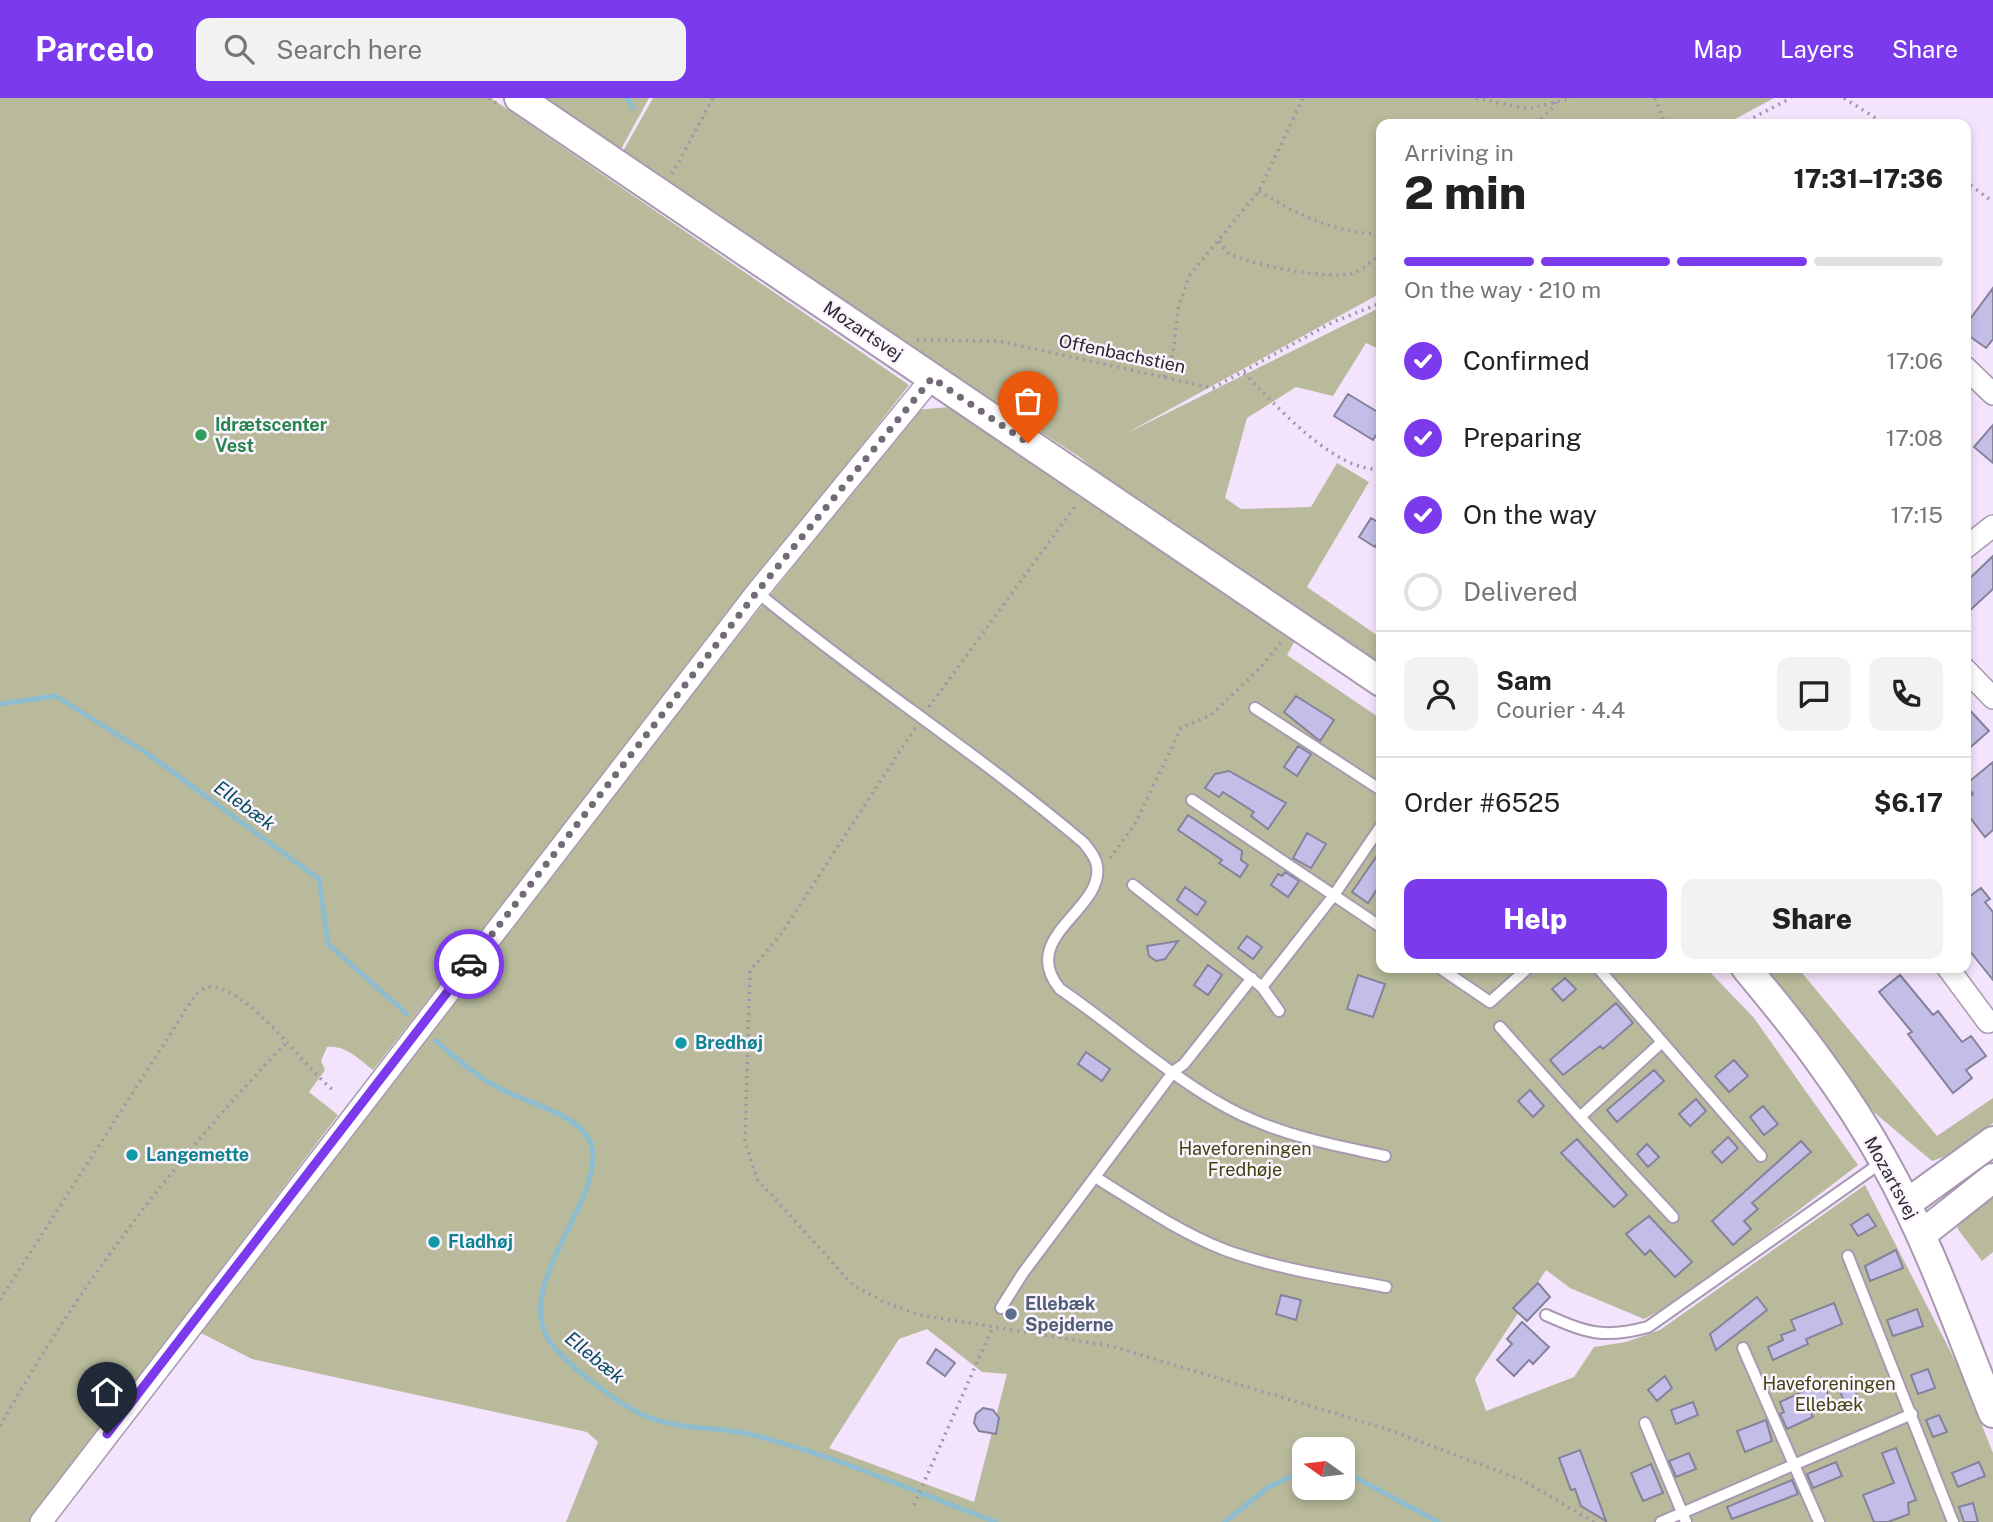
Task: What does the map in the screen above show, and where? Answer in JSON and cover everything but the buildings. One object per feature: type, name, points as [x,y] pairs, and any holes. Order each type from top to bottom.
[{"type":"street","name":"Mozartsvej","points":[[519,98],[1376,679]]},
{"type":"street","points":[[1971,374],[1993,394]]},
{"type":"street","points":[[41,1522],[757,592],[932,378]]},
{"type":"street","points":[[1971,543],[1993,526]]},
{"type":"street","points":[[1971,675],[1993,698]]},
{"type":"street","name":"Mozartsvej","points":[[1750,973],[1811,1046],[1884,1161],[1921,1234],[1993,1413]]},
{"type":"street","points":[[1952,973],[1988,1021]]},
{"type":"street","points":[[1906,1204],[1993,1141]]},
{"type":"street","points":[[1921,1234],[1993,1178]]},
{"type":"lane","points":[[757,592],[809,635],[922,717],[1084,843],[1094,857],[1097,873],[1094,886],[1050,947],[1048,965],[1052,979],[1060,989],[1212,1099],[1249,1119],[1300,1138],[1385,1156]]},
{"type":"lane","points":[[1255,708],[1376,787]]},
{"type":"lane","points":[[1192,800],[1376,924]]},
{"type":"lane","points":[[1262,987],[1334,895],[1376,834]]},
{"type":"lane","points":[[1132,885],[1252,978],[1279,1011]]},
{"type":"lane","points":[[1447,973],[1490,1002],[1522,973]]},
{"type":"lane","points":[[1602,973],[1761,1156]]},
{"type":"lane","points":[[1001,1308],[1023,1273],[1174,1071],[1184,1064],[1252,978]]},
{"type":"lane","points":[[1500,1027],[1673,1217]]},
{"type":"lane","points":[[1580,1117],[1662,1042]]},
{"type":"lane","points":[[1546,1315],[1578,1328],[1616,1335],[1648,1327],[1884,1161]]},
{"type":"lane","points":[[1095,1177],[1164,1220],[1224,1249],[1274,1265],[1387,1287]]},
{"type":"lane","points":[[1848,1256],[1953,1522]]},
{"type":"lane","points":[[1743,1348],[1796,1463],[1819,1522]]},
{"type":"lane","points":[[1661,1522],[1684,1518],[1796,1463],[1912,1414]]},
{"type":"lane","points":[[1645,1423],[1684,1518]]},
{"type":"path","points":[[662,194],[713,98]]},
{"type":"path","points":[[1164,377],[1173,353],[1182,292],[1189,276],[1259,191],[1303,98]]},
{"type":"path","points":[[1476,98],[1528,109],[1555,105],[1572,98]]},
{"type":"path","points":[[1541,119],[1555,105],[1555,98]]},
{"type":"path","points":[[1655,98],[1663,119]]},
{"type":"path","points":[[1751,119],[1791,98]]},
{"type":"path","points":[[1844,98],[1877,119]]},
{"type":"path","points":[[1971,186],[1993,202]]},
{"type":"path","points":[[1259,191],[1302,217],[1335,228],[1376,233]]},
{"type":"path","points":[[1219,241],[1225,250],[1236,257],[1283,268],[1335,275],[1355,272],[1376,257]]},
{"type":"path","name":"Offenbachstien","points":[[912,339],[999,341],[1213,388],[1333,322],[1376,305]]},
{"type":"path","points":[[1244,373],[1307,436],[1365,470],[1376,469]]},
{"type":"path","points":[[1091,485],[922,717],[781,934],[750,971],[745,1141],[757,1179],[853,1285],[884,1301],[920,1315],[1111,1346],[1384,1428],[1522,1480],[1594,1522]]},
{"type":"path","points":[[1097,873],[1135,824],[1181,728],[1211,715],[1230,698],[1277,648],[1294,623]]},
{"type":"path","points":[[0,1300],[196,993],[206,987],[216,987],[235,996],[287,1042],[312,1073],[333,1090]]},
{"type":"path","points":[[0,1426],[52,1340],[126,1233],[238,1092],[287,1042]]},
{"type":"path","points":[[914,1505],[1001,1308]]},
{"type":"green space","points":[[0,98],[491,98],[909,385],[373,1070],[346,1050],[327,1047],[321,1061],[325,1070],[309,1092],[338,1115],[29,1522],[0,1522]]},
{"type":"green space","points":[[542,98],[649,98],[620,151]]},
{"type":"green space","points":[[653,98],[1774,98],[1735,119],[1376,119],[1376,296],[1123,435],[1376,309],[1376,348],[1366,343],[1333,396],[1296,387],[1247,418],[1225,498],[1241,509],[1311,507],[1337,463],[1369,482],[1307,587],[1376,635],[1376,672],[1117,491],[1081,458],[853,311],[622,153]]},
{"type":"green space","points":[[949,407],[1296,639],[1287,655],[1376,716],[1376,973],[1711,973],[1754,1018],[1858,1165],[1679,1301],[1644,1319],[1570,1288],[1546,1270],[1475,1379],[1486,1411],[1574,1377],[1594,1347],[1626,1342],[1660,1330],[1865,1185],[1959,1368],[1993,1453],[1993,1522],[566,1522],[598,1442],[587,1432],[252,1359],[199,1332],[458,990],[917,410]],"holes":[[[927,1329],[982,1372],[1007,1374],[974,1502],[829,1448],[899,1339]]]},
{"type":"green space","points":[[1761,973],[1802,973],[1937,1136],[1993,1098],[1993,1123],[1946,1156],[1932,1161],[1870,1109]]},
{"type":"green space","points":[[1993,1191],[1993,1252],[1982,1261],[1957,1228],[1965,1214]]},
{"type":"waterway","points":[[627,98],[633,108]]},
{"type":"waterway","name":"Ellebæk","points":[[0,704],[56,696],[148,754],[319,879],[328,944],[407,1014]]},
{"type":"waterway","name":"Ellebæk","points":[[436,1041],[491,1083],[571,1121],[582,1130],[590,1142],[593,1155],[590,1177],[549,1269],[542,1292],[541,1314],[546,1335],[563,1357],[607,1393],[648,1417],[675,1424],[743,1433],[788,1445],[996,1522]]},
{"type":"waterway","name":"Ellebæk","points":[[1225,1522],[1267,1488],[1292,1476]]},
{"type":"waterway","name":"Ellebæk","points":[[1355,1477],[1438,1522]]},
{"type":"way so far","points":[[469,964],[757,592],[932,378],[1028,443]]},
{"type":"place","name":"Idrætscenter Vest","points":[[201,435]]},
{"type":"place","name":"Bredhøj","points":[[681,1043]]},
{"type":"place","name":"Langemette","points":[[132,1155]]},
{"type":"place","name":"Fladhøj","points":[[434,1242]]},
{"type":"place","name":"Ellebæk Spejderne","points":[[1011,1314]]},
{"type":"route","points":[[107,1434],[469,964]]},
{"type":"park label","name":"Haveforeningen Fredhøje","points":[[1245,1159]]},
{"type":"park label","name":"Haveforeningen Ellebæk","points":[[1829,1394]]}]
